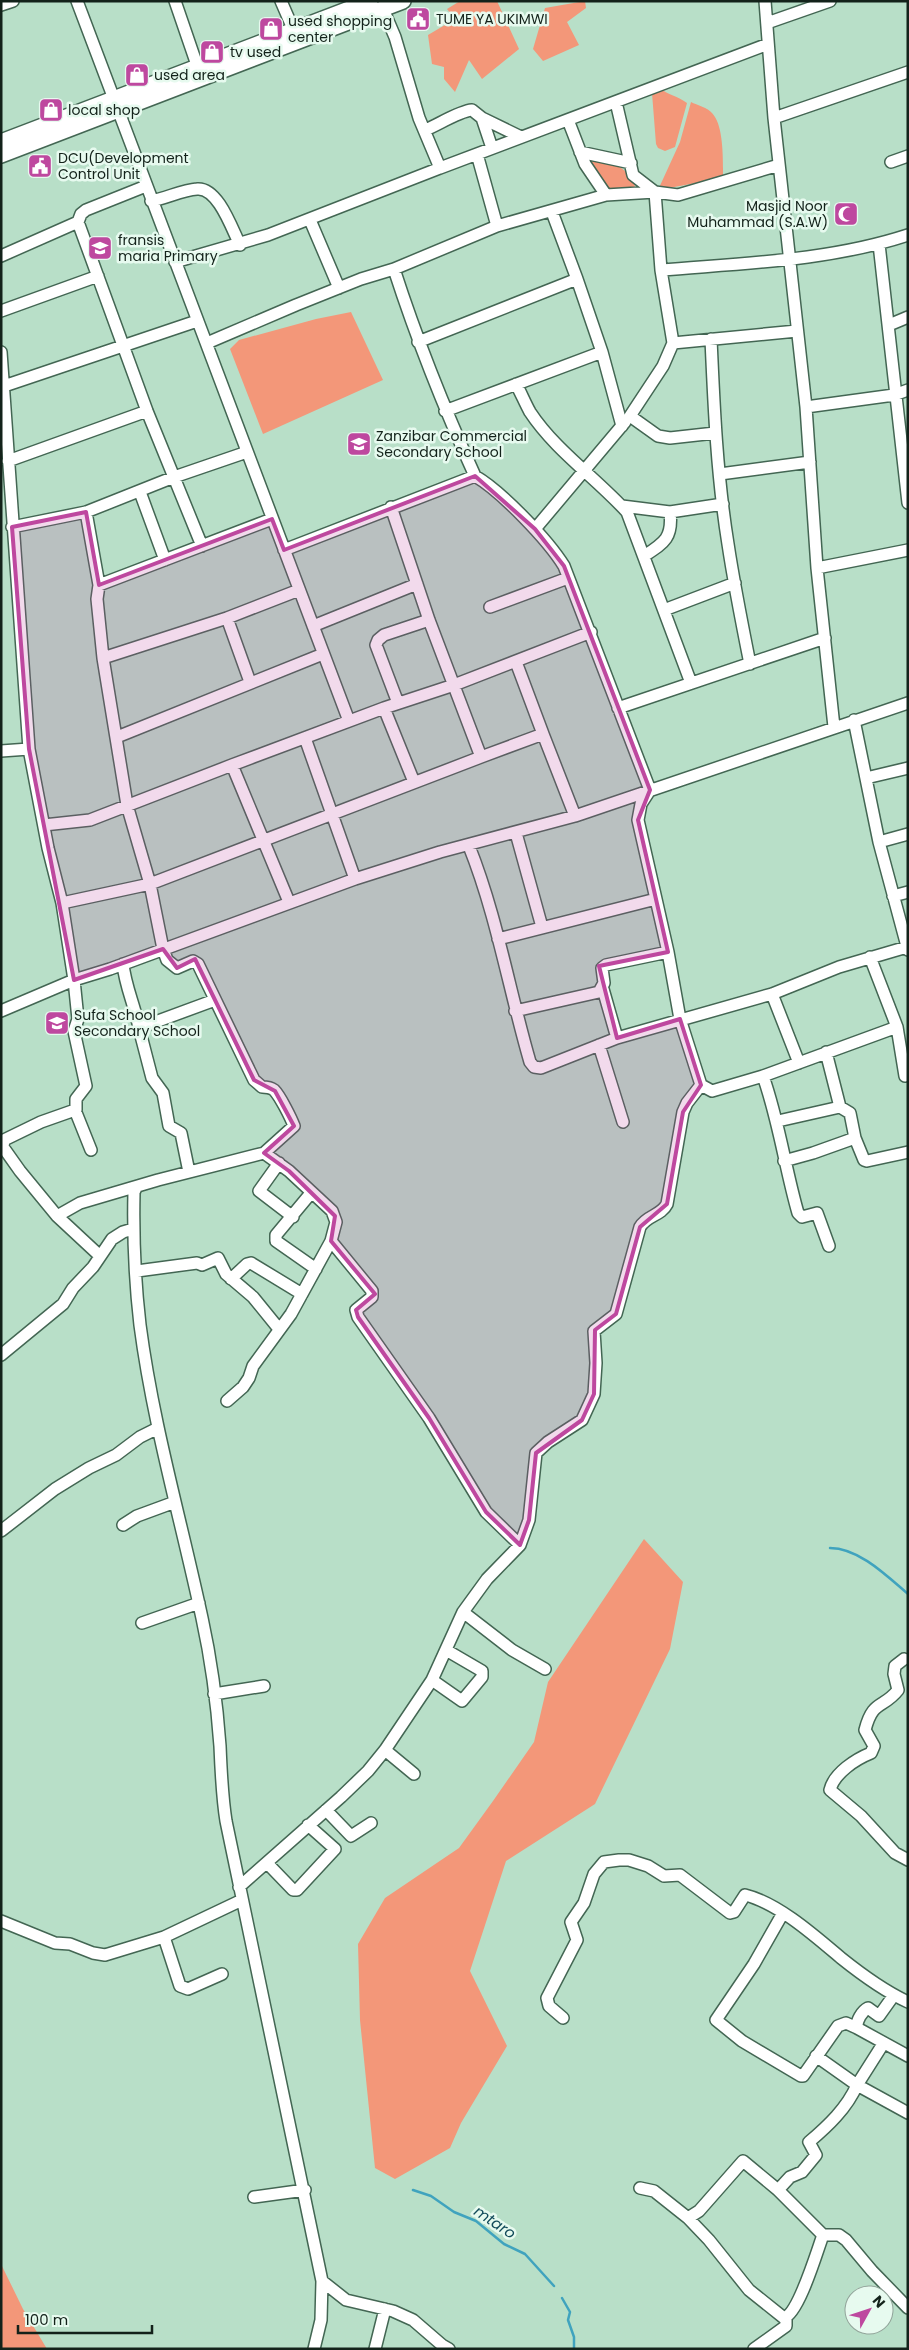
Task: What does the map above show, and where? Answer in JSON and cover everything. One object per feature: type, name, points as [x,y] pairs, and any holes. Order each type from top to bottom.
[{"type":"main road","points":[[1,156],[198,68],[281,42],[294,31],[376,5],[403,1]]},
{"type":"main road","points":[[1,142],[116,106],[376,5]]},
{"type":"street","points":[[1,5],[13,1]]},
{"type":"street","points":[[78,1],[146,186],[349,721]]},
{"type":"street","points":[[175,1],[198,68]]},
{"type":"street","points":[[281,1],[294,31]]},
{"type":"street","points":[[765,1],[774,118],[791,259],[796,331],[806,407],[817,568],[834,726]]},
{"type":"street","points":[[767,23],[830,1]]},
{"type":"street","points":[[376,5],[395,37],[414,102],[440,168]]},
{"type":"street","points":[[175,262],[240,245],[310,220],[476,154],[768,44]]},
{"type":"street","points":[[774,118],[908,72]]},
{"type":"street","points":[[535,529],[630,416],[662,366],[673,343],[661,270],[655,192],[633,175],[616,102]]},
{"type":"street","points":[[424,130],[447,121],[464,111],[472,110],[482,118],[521,137]]},
{"type":"street","points":[[482,118],[492,148]]},
{"type":"street","points":[[568,120],[590,174],[606,195]]},
{"type":"street","points":[[580,152],[631,163]]},
{"type":"street","points":[[476,154],[497,226]]},
{"type":"street","points":[[891,162],[908,156]]},
{"type":"street","points":[[207,343],[339,288],[394,269],[497,226],[552,212],[606,195],[655,192],[678,195],[779,165]]},
{"type":"street","points":[[146,186],[86,210],[81,214],[78,222],[147,411],[202,546]]},
{"type":"street","points":[[152,201],[198,188],[209,191],[215,197],[240,245]]},
{"type":"street","points":[[552,212],[602,352],[622,426]]},
{"type":"street","points":[[310,220],[339,288]]},
{"type":"street","points":[[1,256],[78,222]]},
{"type":"street","points":[[661,270],[791,259],[879,244],[908,234]]},
{"type":"street","points":[[879,244],[889,325],[894,395],[906,470],[908,503]]},
{"type":"street","points":[[394,269],[418,342],[445,411],[475,476],[487,483],[535,529],[557,555],[591,632],[650,790]]},
{"type":"street","points":[[1,312],[98,276]]},
{"type":"street","points":[[418,342],[577,279]]},
{"type":"street","points":[[889,325],[908,317]]},
{"type":"street","points":[[4,386],[197,321]]},
{"type":"street","points":[[673,343],[796,331]]},
{"type":"street","points":[[711,339],[715,433],[723,504],[750,664]]},
{"type":"street","points":[[1,352],[29,749],[62,903],[74,980],[78,1019],[74,1031],[86,1086],[76,1099],[76,1110],[91,1150]]},
{"type":"street","points":[[445,411],[602,352]]},
{"type":"street","points":[[516,384],[530,411],[549,436],[627,512],[690,683]]},
{"type":"street","points":[[806,407],[894,395],[908,390]]},
{"type":"street","points":[[8,461],[147,411]]},
{"type":"street","points":[[630,416],[658,436],[670,438],[715,433]]},
{"type":"street","points":[[12,527],[86,512],[174,477],[247,452]]},
{"type":"street","points":[[720,474],[810,462]]},
{"type":"street","points":[[284,550],[475,476]]},
{"type":"street","points":[[140,492],[165,560]]},
{"type":"street","points":[[622,506],[670,512],[723,504]]},
{"type":"street","points":[[391,507],[429,620],[481,757]]},
{"type":"street","points":[[57,1216],[80,1203],[264,1153],[294,1126],[290,1115],[275,1091],[269,1087],[262,1087],[254,1080],[198,964],[192,960],[177,968],[168,960],[163,949],[150,884],[127,805],[104,658],[97,599],[99,585],[86,512]]},
{"type":"street","points":[[644,556],[663,543],[668,536],[672,526],[670,512]]},
{"type":"street","points":[[99,585],[272,519]]},
{"type":"street","points":[[817,568],[908,550]]},
{"type":"street","points":[[490,607],[568,578]]},
{"type":"street","points":[[664,610],[735,583]]},
{"type":"street","points":[[313,626],[417,584]]},
{"type":"street","points":[[104,658],[227,618],[299,590]]},
{"type":"street","points":[[227,618],[250,682]]},
{"type":"street","points":[[398,703],[376,645],[378,640],[384,635],[429,620]]},
{"type":"street","points":[[44,825],[90,820],[384,708],[516,662],[591,632]]},
{"type":"street","points":[[618,708],[825,638]]},
{"type":"street","points":[[117,736],[323,654]]},
{"type":"street","points":[[516,662],[575,816]]},
{"type":"street","points":[[1,1011],[74,980],[123,964],[354,879],[440,852],[469,846],[575,816],[708,772],[834,726],[908,703]]},
{"type":"street","points":[[384,708],[414,782]]},
{"type":"street","points":[[469,846],[485,886],[515,1011],[530,1062],[534,1067],[541,1068],[617,1038],[772,994],[817,975],[870,957],[907,949],[879,842],[854,720]]},
{"type":"street","points":[[62,903],[150,884],[543,734]]},
{"type":"street","points":[[305,738],[354,879]]},
{"type":"street","points":[[1,751],[29,749]]},
{"type":"street","points":[[232,765],[289,902]]},
{"type":"street","points":[[866,778],[908,768]]},
{"type":"street","points":[[650,790],[641,804],[638,820],[668,952],[680,1019],[701,1085],[712,1090],[763,1076],[897,1027]]},
{"type":"street","points":[[516,833],[542,927]]},
{"type":"street","points":[[879,842],[908,834]]},
{"type":"street","points":[[893,896],[908,892]]},
{"type":"street","points":[[498,939],[656,899]]},
{"type":"street","points":[[617,1038],[603,989],[602,968],[606,965],[668,952]]},
{"type":"street","points":[[870,957],[897,1027],[904,1076]]},
{"type":"street","points":[[123,964],[128,991],[136,1010],[152,1078],[163,1092],[169,1126],[181,1133],[189,1172]]},
{"type":"street","points":[[515,1011],[599,992],[603,989]]},
{"type":"street","points":[[772,994],[799,1063]]},
{"type":"street","points":[[139,1028],[215,1000]]},
{"type":"street","points":[[599,1045],[623,1122]]},
{"type":"street","points":[[826,1052],[840,1107]]},
{"type":"street","points":[[763,1076],[778,1122],[784,1161],[798,1213],[802,1216],[817,1213],[828,1246]]},
{"type":"street","points":[[239,1887],[368,1771],[385,1750],[432,1680],[464,1612],[487,1579],[520,1545],[529,1520],[536,1453],[548,1442],[582,1420],[594,1394],[596,1364],[594,1331],[616,1314],[640,1227],[648,1218],[661,1212],[667,1204],[683,1112],[687,1103],[701,1085]]},
{"type":"street","points":[[778,1122],[840,1107],[850,1113],[861,1157],[866,1161],[908,1152]]},
{"type":"street","points":[[76,1110],[41,1122],[4,1140],[2,1144],[20,1172],[57,1216],[100,1256]]},
{"type":"street","points":[[784,1161],[855,1138]]},
{"type":"street","points":[[227,1401],[243,1387],[249,1378],[253,1366],[291,1314],[331,1241],[336,1222],[335,1216],[311,1193],[279,1163],[264,1153]]},
{"type":"street","points":[[279,1163],[259,1191],[293,1217]]},
{"type":"street","points":[[136,1188],[134,1192],[134,1228],[140,1323],[158,1428],[199,1603],[214,1694],[220,1745],[220,1782],[239,1887],[305,2190],[322,2281],[321,2320],[314,2349]]},
{"type":"street","points":[[311,1193],[293,1217],[276,1235],[276,1241],[316,1270]]},
{"type":"street","points":[[1,1355],[63,1304],[73,1288],[112,1239],[134,1228]]},
{"type":"street","points":[[331,1241],[372,1291],[372,1297],[356,1310],[358,1317],[429,1418],[486,1512],[520,1545]]},
{"type":"street","points":[[137,1271],[197,1263],[202,1265],[218,1258],[226,1274],[254,1297],[279,1329]]},
{"type":"street","points":[[231,1279],[247,1264],[251,1263],[302,1294]]},
{"type":"street","points":[[3,1525],[68,1481],[116,1455],[140,1437],[158,1428]]},
{"type":"street","points":[[123,1524],[138,1516],[175,1502]]},
{"type":"street","points":[[142,1623],[199,1603]]},
{"type":"street","points":[[464,1612],[512,1650],[545,1668]]},
{"type":"street","points":[[432,1680],[462,1701],[482,1677],[482,1671],[446,1650]]},
{"type":"street","points":[[904,1659],[895,1666],[894,1674],[898,1690],[894,1695],[875,1707],[868,1720],[865,1730],[874,1746],[871,1753],[859,1758],[843,1771],[831,1784],[830,1790],[861,1816],[895,1853],[908,1860]]},
{"type":"street","points":[[214,1694],[264,1686]]},
{"type":"street","points":[[385,1750],[414,1774]]},
{"type":"street","points":[[326,1810],[351,1836]]},
{"type":"street","points":[[267,1863],[295,1890],[335,1849],[371,1823]]},
{"type":"street","points":[[308,1825],[335,1849]]},
{"type":"street","points":[[564,2018],[549,2006],[547,1998],[577,1940],[571,1922],[584,1903],[594,1874],[604,1862],[629,1860],[648,1866],[664,1876],[680,1875],[730,1913],[734,1912],[745,1895],[773,1906],[820,1939],[856,1969],[894,1995],[908,2002]]},
{"type":"street","points":[[1,1921],[55,1943],[70,1944],[99,1955],[105,1955],[164,1938],[242,1900]]},
{"type":"street","points":[[783,1913],[754,1964],[716,2020],[742,2041],[797,2076],[803,2076],[840,2024],[846,2023],[908,2056]]},
{"type":"street","points":[[164,1938],[180,1986],[183,1988],[188,1989],[222,1974]]},
{"type":"street","points":[[856,2028],[856,2023],[865,2010],[868,2008],[879,2016],[894,1995]]},
{"type":"street","points":[[778,2190],[790,2177],[802,2172],[816,2155],[809,2142],[830,2124],[853,2093],[884,2044]]},
{"type":"street","points":[[816,2056],[857,2085],[908,2113]]},
{"type":"street","points":[[688,2218],[699,2211],[743,2160],[778,2190],[823,2234],[839,2235],[846,2240],[872,2271],[908,2308]]},
{"type":"street","points":[[640,2188],[654,2191],[688,2218],[720,2253],[749,2290],[786,2317]]},
{"type":"street","points":[[254,2197],[305,2190]]},
{"type":"street","points":[[754,2349],[786,2326],[786,2317],[802,2295],[823,2234]]},
{"type":"street","points":[[322,2281],[346,2300],[393,2311],[413,2320],[442,2346],[449,2349]]},
{"type":"street","points":[[375,2349],[385,2309]]},
{"type":"highlighted area","points":[[475,476],[535,529],[564,566],[650,790],[638,820],[668,952],[599,966],[617,1038],[680,1019],[701,1085],[683,1112],[667,1204],[640,1227],[616,1314],[595,1330],[594,1394],[582,1420],[536,1453],[529,1520],[520,1545],[486,1512],[429,1418],[358,1317],[356,1310],[375,1294],[331,1241],[335,1216],[289,1171],[264,1153],[294,1126],[275,1091],[254,1080],[195,959],[177,968],[163,949],[74,980],[29,749],[12,527],[86,512],[99,585],[272,519],[284,550]]},
{"type":"shaded area","points":[[460,1],[497,1],[519,49],[482,79],[469,60],[455,92],[444,79],[444,67],[432,64],[428,35],[455,19],[447,9]]},
{"type":"shaded area","points":[[585,1],[586,8],[567,22],[579,45],[543,61],[533,49],[545,8]]},
{"type":"shaded area","points":[[659,88],[687,103],[675,147],[665,151],[658,148],[656,144],[652,93]]},
{"type":"shaded area","points":[[691,102],[712,113],[719,126],[722,144],[723,178],[658,190],[680,142]]},
{"type":"shaded area","points":[[589,155],[622,168],[635,184],[634,190],[606,189],[589,165]]},
{"type":"shaded area","points":[[351,312],[383,380],[263,434],[230,349],[239,340],[316,319]]},
{"type":"shaded area","points":[[644,1539],[683,1582],[670,1649],[595,1804],[506,1861],[470,1971],[507,2046],[461,2123],[450,2148],[395,2179],[375,2168],[360,2020],[358,1944],[385,1898],[459,1848],[493,1801],[534,1742],[548,1682]]},
{"type":"shaded area","points":[[1,2264],[23,2309],[47,2349],[1,2349]]},
{"type":"waterway","points":[[830,1548],[841,1549],[862,1558],[908,1594]]},
{"type":"waterway","name":"mtaro","points":[[413,2190],[431,2196],[454,2212],[476,2221],[504,2244],[525,2254],[554,2286]]},
{"type":"waterway","name":"mtaro","points":[[562,2298],[570,2312],[568,2320],[574,2337],[574,2349]]},
{"type":"place","name":"TUME YA UKIMWI","points":[[418,19]]},
{"type":"place","name":"used shopping center","points":[[271,29]]},
{"type":"place","name":"tv used","points":[[212,52]]},
{"type":"place","name":"used area","points":[[137,75]]},
{"type":"place","name":"local shop","points":[[51,110]]},
{"type":"place","name":"DCU(Development Control Unit","points":[[40,166]]},
{"type":"place","name":"Masjid Noor Muhammad (S.A.W)","points":[[846,214]]},
{"type":"place","name":"fransis maria Primary","points":[[100,248]]},
{"type":"place","name":"Zanzibar Commercial Secondary School","points":[[359,444]]},
{"type":"place","name":"Sufa School Secondary School","points":[[57,1023]]}]
